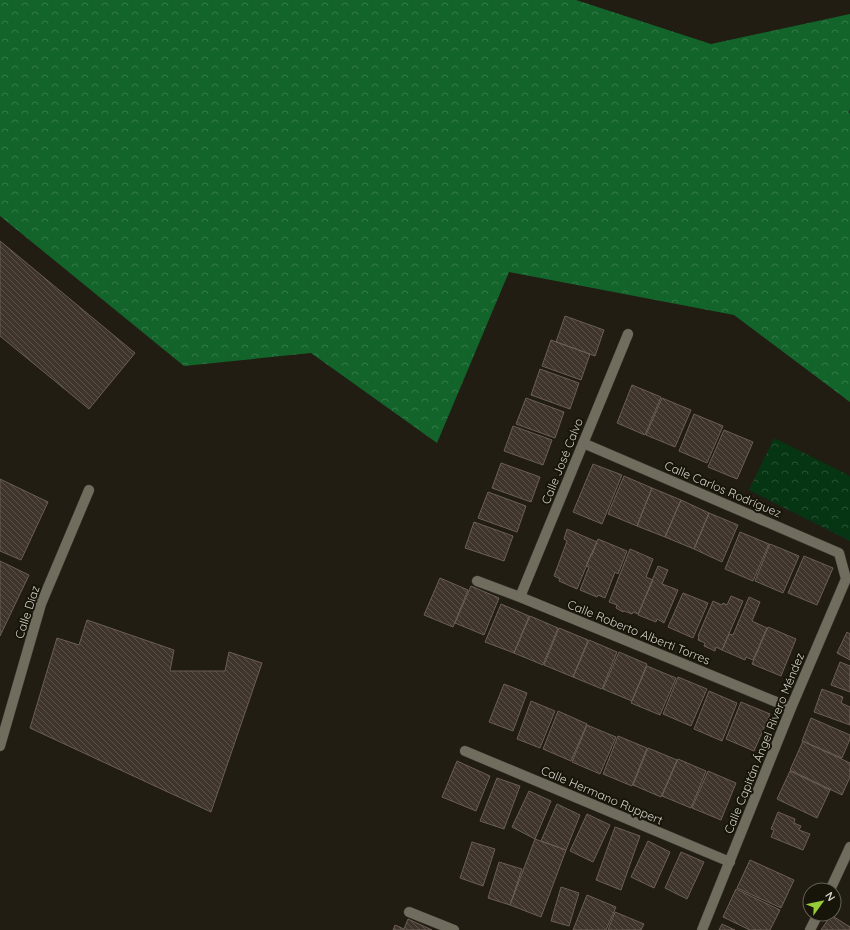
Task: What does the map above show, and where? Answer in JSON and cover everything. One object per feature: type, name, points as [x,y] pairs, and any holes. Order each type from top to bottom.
[{"type":"street","name":"Calle José Calvo","points":[[520,597],[628,334]]},
{"type":"street","name":"Calle Carlos Rodríguez","points":[[584,443],[839,553],[843,567]]},
{"type":"street","name":"Calle Díaz","points":[[0,746],[41,604],[89,490]]},
{"type":"street","name":"Calle Capitán Ángel Rivero Méndez","points":[[702,930],[791,708],[846,579],[843,567]]},
{"type":"street","name":"Calle Roberto Alberti Torres","points":[[477,581],[520,597],[791,708]]},
{"type":"street","name":"Calle Hermano Ruppert","points":[[465,751],[730,862]]},
{"type":"street","points":[[834,882],[850,847]]},
{"type":"street","points":[[409,912],[454,930]]},
{"type":"green space","points":[[0,0],[576,0],[711,44],[850,14],[850,402],[734,315],[509,272],[437,443],[311,353],[184,366],[0,216]]},
{"type":"green space","points":[[774,438],[850,476],[850,541],[749,490]]},
{"type":"building","points":[[0,241],[135,353],[89,409],[0,336]]},
{"type":"building","points":[[565,316],[604,330],[595,356],[556,342]]},
{"type":"building","points":[[551,340],[590,354],[581,380],[542,366]]},
{"type":"building","points":[[540,369],[579,383],[570,409],[531,395]]},
{"type":"building","points":[[632,385],[661,397],[645,435],[617,423]]},
{"type":"building","points":[[526,398],[564,412],[555,438],[516,424]]},
{"type":"building","points":[[662,398],[691,410],[675,447],[646,435]]},
{"type":"building","points":[[694,414],[723,426],[707,463],[679,451]]},
{"type":"building","points":[[513,426],[552,440],[543,465],[504,451]]},
{"type":"building","points":[[724,430],[753,442],[737,479],[708,467]]},
{"type":"building","points":[[501,463],[540,477],[531,502],[492,488]]},
{"type":"building","points":[[593,464],[622,475],[602,524],[573,512]]},
{"type":"building","points":[[624,476],[652,488],[637,526],[608,514]]},
{"type":"building","points":[[0,479],[48,502],[21,560],[0,551]]},
{"type":"building","points":[[652,488],[681,500],[665,537],[637,526]]},
{"type":"building","points":[[488,492],[526,506],[517,532],[478,518]]},
{"type":"building","points":[[681,500],[709,513],[694,549],[665,537]]},
{"type":"building","points":[[709,513],[738,525],[722,562],[694,549]]},
{"type":"building","points":[[474,522],[513,536],[504,561],[465,548]]},
{"type":"building","points":[[567,529],[597,542],[577,589],[559,581],[560,579],[554,576],[567,541],[564,539]]},
{"type":"building","points":[[740,532],[769,544],[753,581],[725,569]]},
{"type":"building","points":[[598,539],[627,551],[618,574],[615,572],[605,598],[598,595],[597,597],[580,590],[589,567],[586,566]]},
{"type":"building","points":[[770,544],[799,556],[783,593],[755,581]]},
{"type":"building","points":[[630,549],[653,559],[646,577],[653,580],[638,614],[633,612],[632,614],[623,612],[616,608],[617,605],[609,602]]},
{"type":"building","points":[[804,556],[833,568],[817,605],[788,593]]},
{"type":"building","points":[[0,561],[29,575],[0,636]]},
{"type":"building","points":[[658,566],[668,570],[662,584],[678,590],[664,623],[657,619],[656,622],[638,615]]},
{"type":"building","points":[[440,578],[468,590],[453,627],[424,615]]},
{"type":"building","points":[[471,586],[499,598],[484,635],[455,623]]},
{"type":"building","points":[[683,593],[708,603],[693,638],[668,627]]},
{"type":"building","points":[[731,596],[743,601],[722,650],[716,647],[715,651],[704,646],[705,643],[698,640],[698,636],[713,601],[722,605],[723,603],[727,605]]},
{"type":"building","points":[[749,597],[760,602],[752,621],[767,628],[753,660],[746,657],[745,660],[722,650],[729,634],[733,635]]},
{"type":"building","points":[[501,604],[529,616],[514,653],[485,642]]},
{"type":"building","points":[[530,616],[558,628],[543,665],[514,653]]},
{"type":"building","points":[[87,620],[174,650],[170,671],[225,671],[229,652],[262,663],[211,812],[30,728],[57,638],[79,645]]},
{"type":"building","points":[[768,627],[796,639],[781,676],[752,664]]},
{"type":"building","points":[[559,628],[588,640],[573,677],[544,665]]},
{"type":"building","points":[[847,632],[850,634],[850,660],[837,653]]},
{"type":"building","points":[[589,640],[617,652],[602,689],[573,677]]},
{"type":"building","points":[[619,652],[647,664],[632,701],[603,689]]},
{"type":"building","points":[[840,662],[850,666],[850,692],[831,685]]},
{"type":"building","points":[[647,666],[676,678],[660,715],[631,703]]},
{"type":"building","points":[[678,677],[707,689],[691,726],[663,714]]},
{"type":"building","points":[[504,684],[527,693],[513,731],[489,722]]},
{"type":"building","points":[[822,689],[843,697],[841,703],[850,707],[850,725],[814,712]]},
{"type":"building","points":[[709,691],[737,703],[722,741],[694,729]]},
{"type":"building","points":[[531,701],[555,711],[540,748],[517,739]]},
{"type":"building","points":[[741,702],[770,714],[754,751],[726,739]]},
{"type":"building","points":[[558,711],[587,724],[571,761],[543,749]]},
{"type":"building","points":[[811,718],[850,735],[850,739],[842,758],[802,741]]},
{"type":"building","points":[[587,725],[616,737],[600,774],[572,762]]},
{"type":"building","points":[[618,736],[647,748],[632,786],[603,774]]},
{"type":"building","points":[[803,741],[850,763],[850,777],[842,795],[790,770]]},
{"type":"building","points":[[648,748],[677,760],[661,797],[633,785]]},
{"type":"building","points":[[678,759],[706,771],[691,808],[662,796]]},
{"type":"building","points":[[457,761],[490,776],[476,811],[442,797]]},
{"type":"building","points":[[708,771],[736,783],[721,820],[692,808]]},
{"type":"building","points":[[790,771],[830,790],[817,818],[777,799]]},
{"type":"building","points":[[497,778],[520,786],[504,829],[480,821]]},
{"type":"building","points":[[529,791],[551,801],[535,839],[512,827]]},
{"type":"building","points":[[557,804],[580,815],[566,850],[541,841]]},
{"type":"building","points":[[778,812],[795,819],[794,823],[801,826],[799,830],[810,834],[803,850],[771,837],[774,830],[771,829]]},
{"type":"building","points":[[587,814],[610,825],[593,862],[570,851]]},
{"type":"building","points":[[615,827],[640,836],[621,890],[596,880]]},
{"type":"building","points":[[535,839],[566,850],[541,917],[510,905]]},
{"type":"building","points":[[648,841],[670,852],[654,888],[631,877]]},
{"type":"building","points":[[472,842],[495,849],[483,886],[460,878]]},
{"type":"building","points":[[681,852],[704,862],[687,899],[665,888]]},
{"type":"building","points":[[750,860],[794,880],[781,908],[737,888]]},
{"type":"building","points":[[499,862],[522,869],[510,905],[488,898]]},
{"type":"building","points":[[561,887],[579,893],[569,926],[551,921]]},
{"type":"building","points":[[736,889],[780,910],[770,930],[750,930],[723,917]]},
{"type":"building","points":[[587,895],[616,907],[606,930],[573,930]]},
{"type":"building","points":[[615,912],[644,924],[641,930],[608,930]]},
{"type":"building","points":[[408,919],[432,930],[393,930],[395,925],[404,929]]},
{"type":"building","points":[[826,922],[842,922],[850,927],[850,930],[821,930]]},
{"type":"building","points":[[722,924],[735,930],[719,930]]}]
